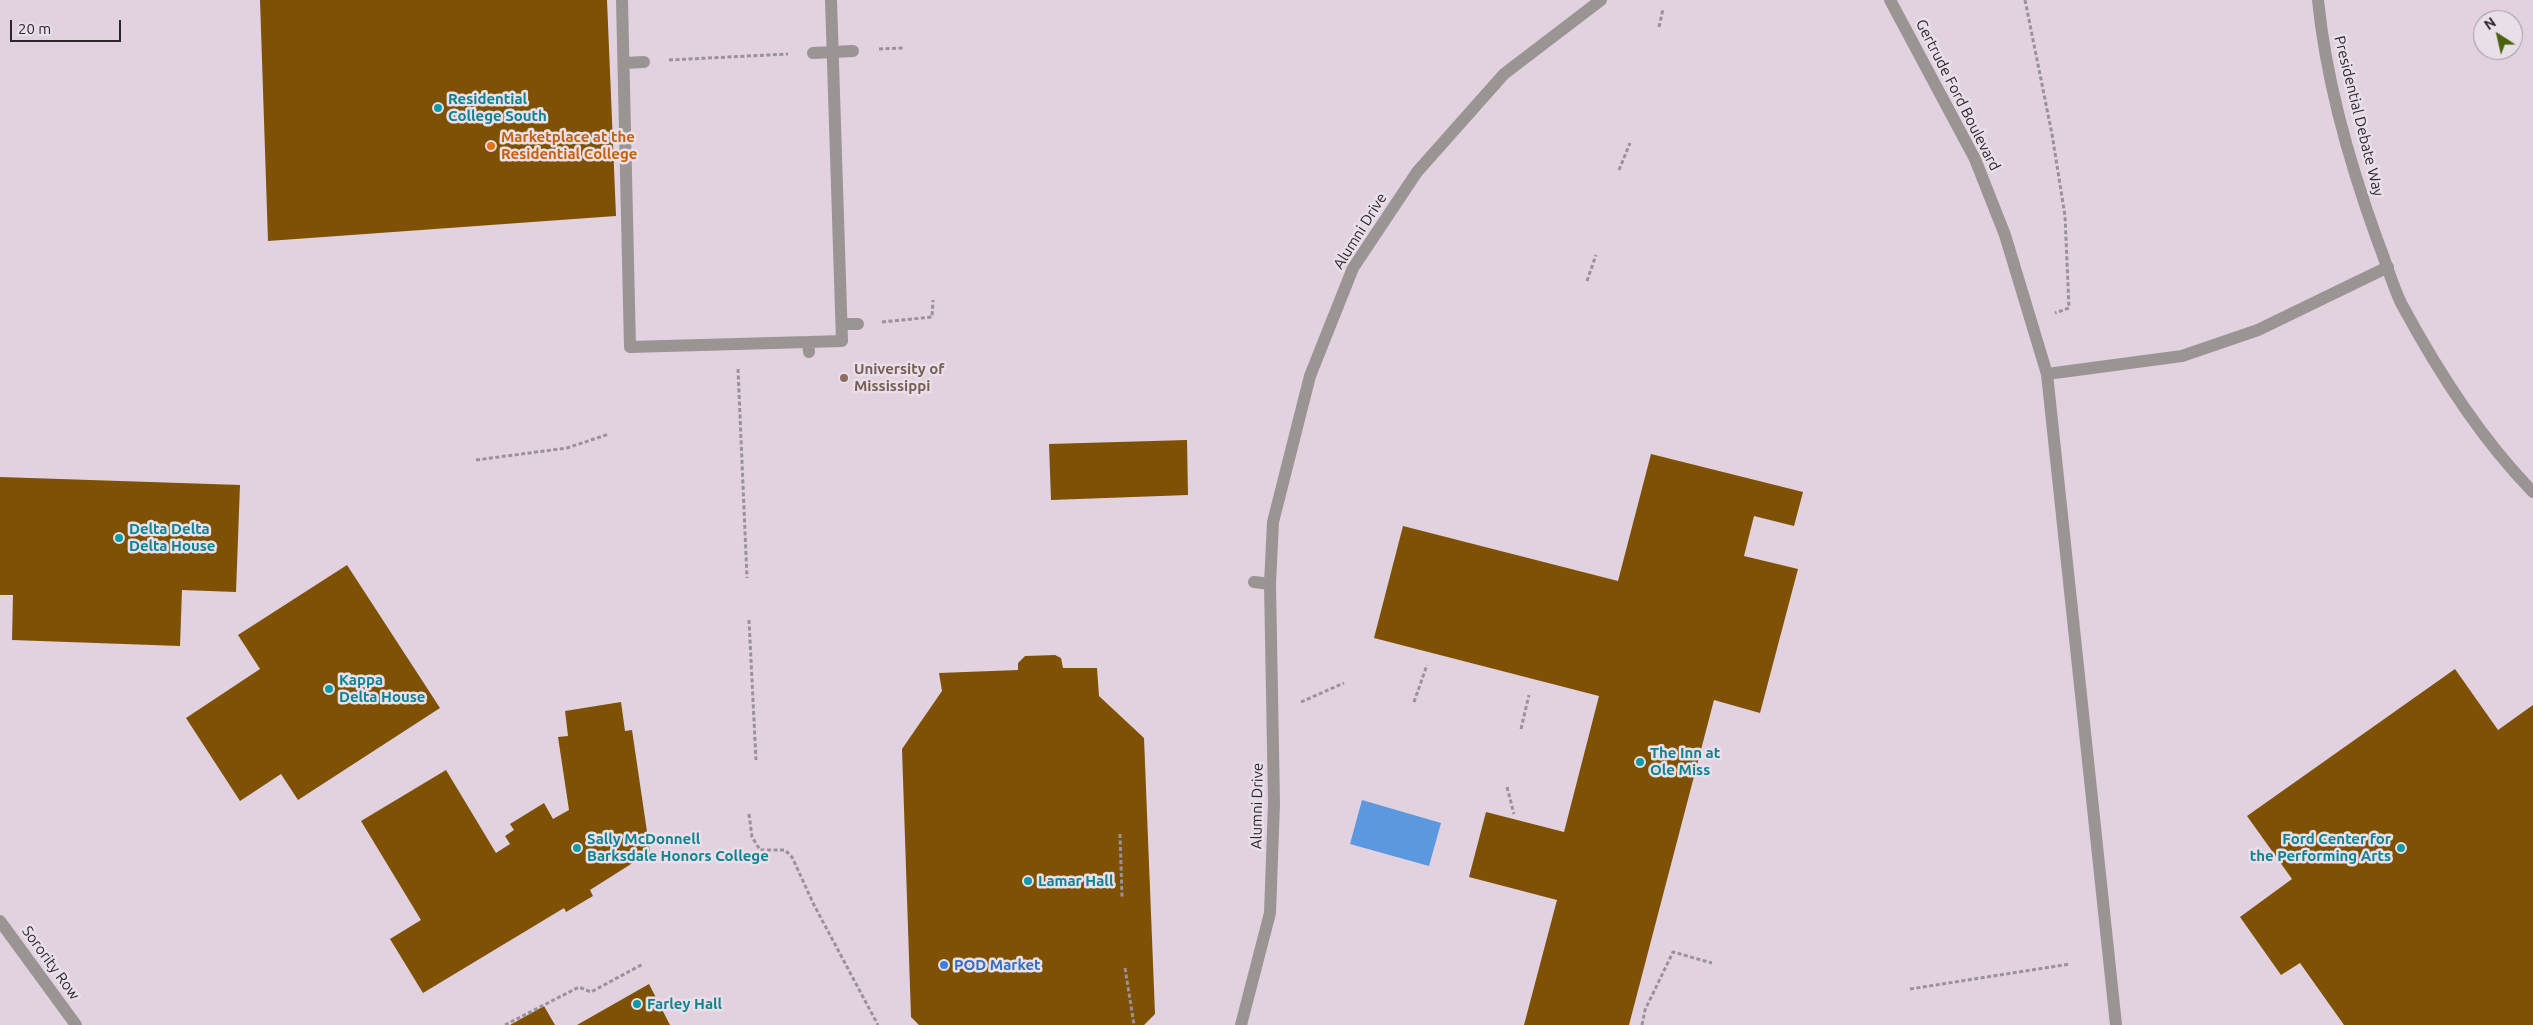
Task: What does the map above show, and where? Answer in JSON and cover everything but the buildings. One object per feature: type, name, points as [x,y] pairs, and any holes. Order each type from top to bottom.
[{"type":"street","points":[[622,0],[625,63],[630,347],[672,350],[737,344],[809,347],[842,341],[831,0]]},
{"type":"street","name":"Alumni Drive","points":[[1241,1025],[1270,913],[1274,803],[1270,584],[1272,522],[1308,384],[1353,268],[1417,172],[1504,74],[1601,0]]},
{"type":"street","name":"Gertrude Ford Boulevard","points":[[1890,0],[1975,159],[2005,235],[2047,374],[2116,1025]]},
{"type":"street","name":"Presidential Debate Way","points":[[2318,0],[2321,31],[2341,124],[2365,206],[2401,301],[2450,386],[2505,463],[2533,492]]},
{"type":"street","points":[[813,53],[853,51]]},
{"type":"street","points":[[625,63],[644,62]]},
{"type":"street","points":[[2047,374],[2182,356],[2258,330],[2388,267]]},
{"type":"street","points":[[842,324],[858,324]]},
{"type":"street","points":[[1254,582],[1270,584]]},
{"type":"street","name":"Sorority Row","points":[[0,921],[76,1025]]},
{"type":"path","points":[[2025,0],[2052,134],[2065,216],[2069,308],[2050,315]]},
{"type":"path","points":[[1659,27],[1663,9]]},
{"type":"path","points":[[892,49],[904,48]]},
{"type":"path","points":[[644,62],[813,53]]},
{"type":"path","points":[[1619,170],[1630,143]]},
{"type":"path","points":[[1586,282],[1596,255]]},
{"type":"path","points":[[879,322],[932,317],[932,300]]},
{"type":"path","points":[[737,344],[747,578]]},
{"type":"path","points":[[476,460],[567,448],[609,434]]},
{"type":"path","points":[[749,620],[756,760]]},
{"type":"path","points":[[1414,702],[1427,665]]},
{"type":"path","points":[[1302,702],[1344,683]]},
{"type":"path","points":[[1521,729],[1529,695]]},
{"type":"path","points":[[1507,787],[1514,814]]},
{"type":"path","points":[[749,814],[752,837],[760,850],[785,850],[792,858],[814,905],[878,1025]]},
{"type":"path","points":[[1120,834],[1122,897]]},
{"type":"path","points":[[1642,1025],[1646,1010],[1673,952],[1712,964]]},
{"type":"path","points":[[506,1025],[579,987],[591,992],[643,964]]},
{"type":"path","points":[[1910,989],[2070,964]]},
{"type":"path","points":[[1125,968],[1134,1025]]},
{"type":"shaded area","name":"University of Mississippi","points":[[0,0],[2533,0],[2533,1025],[0,1025]]},
{"type":"water","points":[[1362,800],[1441,823],[1429,866],[1350,844]]},
{"type":"place","name":"Residential College South","points":[[438,108]]},
{"type":"place","name":"Marketplace at the Residential College","points":[[491,146]]},
{"type":"place","name":"University of Mississippi","points":[[844,378]]},
{"type":"place","name":"Delta Delta Delta House","points":[[119,538]]},
{"type":"place","name":"Kappa Delta House","points":[[329,689]]},
{"type":"place","name":"The Inn at Ole Miss","points":[[1640,762]]},
{"type":"place","name":"Sally McDonnell Barksdale Honors College","points":[[577,848]]},
{"type":"place","name":"Ford Center for the Performing Arts","points":[[2401,848]]},
{"type":"place","name":"Lamar Hall","points":[[1028,881]]},
{"type":"place","name":"POD Market","points":[[944,965]]},
{"type":"place","name":"Farley Hall","points":[[637,1004]]}]
